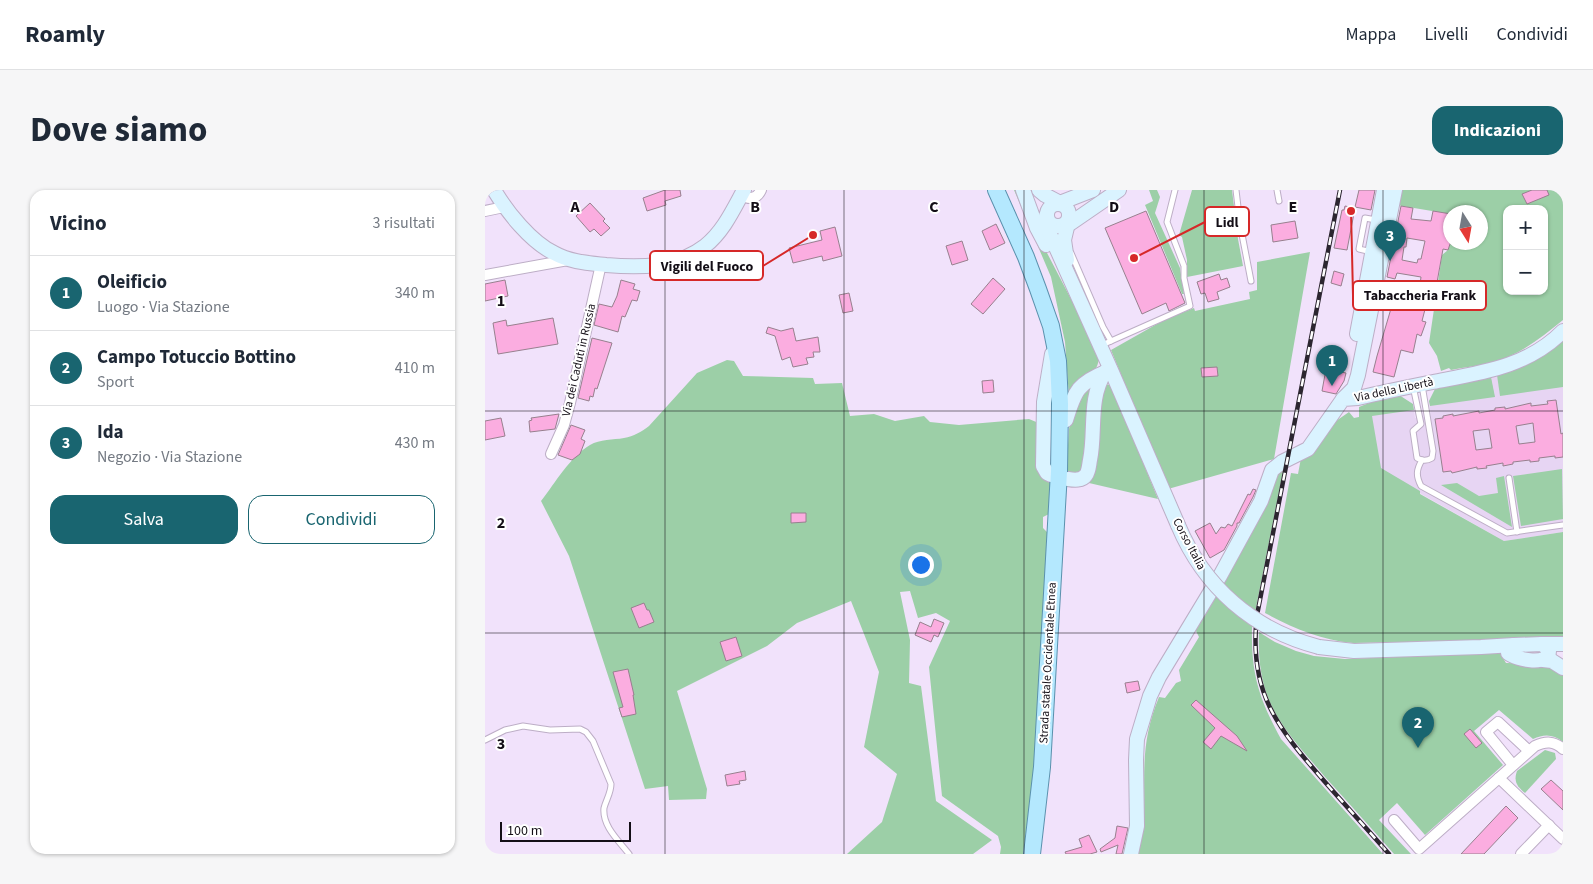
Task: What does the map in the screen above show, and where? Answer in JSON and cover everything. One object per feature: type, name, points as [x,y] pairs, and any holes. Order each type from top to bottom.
[{"type":"main road","points":[[996,190],[1027,257],[1051,326],[1056,350],[1060,404],[1059,476]]},
{"type":"main road","points":[[1007,190],[1039,262],[1051,298],[1063,356],[1066,420],[1059,476]]},
{"type":"main road","name":"Strada statale Occidentale Etnea","points":[[1032,854],[1042,767],[1059,476]]},
{"type":"street","points":[[494,190],[504,207],[545,248],[569,259],[634,267],[656,266],[696,252],[715,237],[743,192],[749,198],[754,198],[759,195],[761,190]]},
{"type":"street","points":[[989,190],[1011,224]]},
{"type":"street","points":[[1023,190],[1037,228],[1067,284],[1102,341]]},
{"type":"street","points":[[1032,190],[1040,211],[1046,218],[1054,226],[1066,227],[1119,190]]},
{"type":"street","points":[[1039,190],[1068,210],[1066,227],[1067,258],[1077,294]]},
{"type":"street","points":[[1077,294],[1050,234],[1046,218],[1049,208],[1093,190]]},
{"type":"street","points":[[1343,400],[1377,253],[1383,221],[1384,190]]},
{"type":"street","points":[[1383,221],[1395,190]]},
{"type":"street","points":[[485,211],[504,207]]},
{"type":"street","points":[[485,275],[569,259]]},
{"type":"street","name":"Via dei Caduti in Russia","points":[[551,454],[564,425],[570,403],[601,264]]},
{"type":"street","name":"Corso Italia","points":[[1077,294],[1102,341],[1108,371],[1198,565],[1217,588],[1239,609],[1277,633],[1305,644],[1319,647],[1354,651],[1481,647],[1511,649],[1522,659],[1553,651],[1552,661],[1563,668]]},
{"type":"street","name":"Via della Libertà","points":[[1131,854],[1137,816],[1137,739],[1151,696],[1159,678],[1220,576],[1261,501],[1272,470],[1281,462],[1308,449],[1343,400],[1495,370],[1536,353],[1563,331]]},
{"type":"street","points":[[1066,420],[1074,395],[1081,386],[1089,378],[1108,371]]},
{"type":"street","points":[[1059,476],[1080,479],[1085,476],[1093,448],[1095,399],[1099,383],[1108,371]]},
{"type":"street","points":[[1513,765],[1486,732],[1498,722],[1529,750]]},
{"type":"street","points":[[1393,820],[1419,849],[1529,750],[1544,742],[1553,742],[1563,749]]},
{"type":"street","points":[[1499,778],[1563,839]]},
{"type":"street","points":[[1521,854],[1549,825]]},
{"type":"lane","points":[[1066,227],[1102,341],[1190,306],[1184,278],[1184,266],[1167,222],[1175,190]]},
{"type":"lane","points":[[1236,190],[1240,224],[1251,281]]},
{"type":"lane","points":[[1277,190],[1279,201]]},
{"type":"lane","points":[[1417,385],[1433,451],[1432,458],[1429,460],[1417,458],[1413,431],[1421,424],[1417,385]]},
{"type":"lane","points":[[1421,460],[1417,478],[1421,486],[1507,533],[1563,525]]},
{"type":"lane","points":[[1509,478],[1517,532]]},
{"type":"lane","points":[[485,740],[505,730],[523,726],[550,730],[580,729],[586,732],[593,741],[611,784],[611,790],[604,810],[607,825],[629,854]]},
{"type":"shaded area","points":[[1563,340],[1563,532],[1504,541],[1381,471],[1359,407],[1413,404],[1415,418],[1431,416],[1429,401],[1436,387],[1507,372]]},
{"type":"green space","points":[[1014,190],[1020,190],[1033,226],[1098,353],[1099,361],[1094,372],[1069,397],[1065,342],[1051,277]]},
{"type":"green space","points":[[1149,190],[1157,190],[1160,197],[1155,213],[1180,268],[1184,294],[1182,294],[1145,205],[1153,201]]},
{"type":"green space","points":[[1192,190],[1232,190],[1243,266],[1187,277],[1187,260],[1182,237],[1179,235]]},
{"type":"green space","points":[[1400,190],[1563,190],[1563,320],[1530,345],[1503,359],[1483,365],[1451,370],[1449,368],[1441,371],[1437,356],[1429,343],[1442,255],[1448,250],[1488,250],[1488,205],[1443,205],[1443,213],[1396,205]]},
{"type":"green space","points":[[1310,252],[1274,459],[1168,489],[1111,350],[1164,320],[1194,308],[1195,311],[1250,299],[1249,292],[1257,290],[1257,262]]},
{"type":"green space","points":[[1563,340],[1563,387],[1500,396],[1497,375]]},
{"type":"green space","points":[[727,360],[734,361],[743,376],[813,378],[815,384],[842,383],[850,416],[874,414],[895,421],[924,416],[930,422],[959,425],[1029,419],[1041,424],[1052,480],[1049,514],[1043,517],[1043,528],[1049,534],[1035,766],[1023,854],[1000,854],[1001,847],[998,836],[942,796],[929,667],[950,621],[936,613],[918,618],[910,591],[900,592],[910,640],[909,683],[921,686],[936,801],[992,840],[973,854],[847,854],[882,822],[897,774],[864,747],[879,672],[851,601],[797,623],[767,646],[677,691],[707,789],[706,799],[669,800],[668,786],[645,789],[569,556],[541,501],[569,463],[582,450],[598,442],[628,437],[643,430],[649,426],[697,373]]},
{"type":"green space","points":[[1491,377],[1495,397],[1430,406],[1429,401],[1436,387]]},
{"type":"green space","points":[[1094,382],[1084,471],[1066,476],[1069,429],[1074,404]]},
{"type":"green space","points":[[1104,384],[1111,385],[1158,499],[1089,483],[1088,479]]},
{"type":"green space","points":[[1399,395],[1413,404],[1414,410],[1372,416],[1381,468],[1420,491],[1420,494],[1504,541],[1563,532],[1563,639],[1353,643],[1307,632],[1265,613],[1291,473],[1298,474],[1301,458],[1336,421],[1349,412],[1354,418],[1359,417],[1359,407]]},
{"type":"green space","points":[[1284,466],[1252,628],[1253,659],[1258,686],[1267,711],[1281,739],[1383,854],[1138,854],[1144,824],[1146,744],[1159,697],[1165,698],[1176,683],[1181,681],[1179,670],[1199,637],[1195,629],[1276,475]]},
{"type":"green space","points":[[1562,469],[1563,519],[1521,526],[1513,476]]},
{"type":"green space","points":[[1504,476],[1512,527],[1441,485],[1457,483],[1479,496],[1498,493],[1496,478]]},
{"type":"green space","points":[[1259,632],[1275,642],[1314,656],[1345,659],[1500,653],[1506,663],[1549,664],[1563,674],[1563,742],[1556,737],[1548,736],[1533,739],[1499,710],[1474,731],[1503,765],[1425,835],[1397,803],[1379,820],[1411,854],[1394,854],[1309,759],[1280,721],[1263,683],[1259,658]]},
{"type":"green space","points":[[1545,750],[1555,753],[1556,759],[1525,793],[1517,784],[1517,771]]},
{"type":"building","points":[[665,190],[680,190],[681,196],[665,201],[666,205],[647,211],[643,198]]},
{"type":"building","points":[[1359,190],[1375,190],[1371,210],[1355,207]]},
{"type":"building","points":[[1532,190],[1547,190],[1549,195],[1527,204],[1522,194]]},
{"type":"building","points":[[590,203],[605,219],[603,221],[610,228],[601,236],[594,229],[590,232],[576,216]]},
{"type":"building","points":[[1345,206],[1355,208],[1347,250],[1334,248],[1342,210],[1344,210]]},
{"type":"building","points":[[1401,206],[1413,208],[1411,219],[1431,221],[1433,211],[1443,213],[1443,249],[1436,288],[1431,286],[1422,321],[1426,322],[1421,336],[1417,334],[1413,353],[1401,350],[1394,377],[1373,372],[1377,356],[1395,295],[1412,297],[1414,290],[1419,292],[1421,277],[1397,273],[1395,279],[1387,277]],"holes":[[[1407,238],[1425,241],[1421,259],[1418,259],[1417,263],[1402,260]]]},
{"type":"building","points":[[1146,211],[1185,303],[1169,311],[1166,303],[1142,314],[1105,228]]},
{"type":"building","points":[[1295,221],[1298,238],[1273,242],[1271,225]]},
{"type":"building","points":[[996,224],[1005,243],[990,250],[982,231]]},
{"type":"building","points":[[835,227],[842,256],[823,261],[822,256],[793,263],[789,248],[822,240],[820,231]]},
{"type":"building","points":[[962,241],[968,260],[952,265],[946,246]]},
{"type":"building","points":[[1334,271],[1344,274],[1341,286],[1331,283]]},
{"type":"building","points":[[1219,274],[1221,280],[1227,278],[1230,287],[1217,292],[1219,299],[1208,302],[1205,293],[1201,294],[1197,282]]},
{"type":"building","points":[[993,278],[1005,289],[983,314],[971,304]]},
{"type":"building","points":[[505,280],[508,296],[485,301],[485,284]]},
{"type":"building","points":[[621,280],[635,284],[633,289],[640,291],[637,301],[632,300],[625,317],[622,316],[618,332],[594,325],[599,304],[612,307]]},
{"type":"building","points":[[849,293],[853,311],[843,313],[839,295]]},
{"type":"building","points":[[553,318],[558,344],[498,354],[493,323],[506,320],[507,326]]},
{"type":"building","points":[[768,327],[781,331],[793,328],[796,341],[818,337],[820,352],[813,352],[814,357],[806,358],[808,364],[793,367],[790,357],[782,360],[775,336],[766,333]]},
{"type":"building","points":[[592,338],[612,343],[597,389],[595,388],[593,397],[590,396],[589,401],[578,398]]},
{"type":"building","points":[[1217,367],[1218,376],[1202,377],[1201,368]]},
{"type":"building","points":[[1326,369],[1346,373],[1344,381],[1336,394],[1322,391]]},
{"type":"building","points":[[993,380],[994,392],[983,393],[982,381]]},
{"type":"building","points":[[1556,400],[1561,434],[1563,433],[1563,457],[1539,458],[1539,461],[1513,462],[1513,464],[1503,466],[1503,463],[1486,466],[1487,468],[1477,469],[1477,467],[1452,473],[1451,471],[1443,472],[1435,419],[1453,414],[1453,416],[1479,411],[1479,413],[1495,410],[1495,408],[1505,407],[1505,409],[1531,403],[1531,406],[1548,404],[1547,401]],"holes":[[[1533,423],[1535,442],[1519,444],[1516,426]],[[1489,429],[1492,448],[1476,450],[1473,431]]]},
{"type":"building","points":[[559,414],[555,429],[530,432],[529,421],[532,420],[531,418]]},
{"type":"building","points":[[501,418],[505,436],[485,440],[485,421]]},
{"type":"building","points":[[571,425],[585,430],[581,439],[585,441],[580,454],[572,460],[558,455]]},
{"type":"building","points":[[1253,489],[1256,490],[1253,497],[1239,523],[1237,523],[1224,550],[1210,558],[1195,531],[1210,523],[1216,534],[1221,527],[1225,528],[1228,524],[1232,526],[1248,494],[1250,495]]},
{"type":"building","points":[[791,513],[806,513],[806,522],[791,523]]},
{"type":"building","points":[[644,603],[654,622],[639,628],[631,608]]},
{"type":"building","points":[[934,619],[944,623],[938,637],[934,635],[931,642],[915,635],[920,622],[931,627]]},
{"type":"building","points":[[736,637],[742,656],[726,661],[720,642]]},
{"type":"building","points":[[628,669],[636,714],[622,717],[619,708],[623,707],[613,672]]},
{"type":"building","points":[[1138,681],[1140,690],[1127,693],[1125,683]]},
{"type":"building","points":[[1196,700],[1237,736],[1247,751],[1221,736],[1211,749],[1203,742],[1215,728],[1191,705]]},
{"type":"building","points":[[1470,729],[1482,743],[1476,748],[1464,734]]},
{"type":"building","points":[[745,771],[746,780],[739,781],[740,784],[727,786],[725,775]]},
{"type":"building","points":[[1551,780],[1563,791],[1563,810],[1541,789]]},
{"type":"building","points":[[1506,806],[1518,818],[1484,854],[1461,854]]},
{"type":"building","points":[[1117,826],[1128,828],[1122,854],[1116,854],[1118,845],[1101,852],[1100,849],[1115,838]]},
{"type":"building","points":[[1089,835],[1097,852],[1090,854],[1066,854],[1065,852],[1082,847],[1079,839]]},
{"type":"railway","points":[[1340,190],[1257,615],[1255,642],[1257,666],[1262,687],[1280,725],[1308,762],[1389,854]]},
{"type":"place","name":"Tabaccheria Frank","points":[[1351,211]]},
{"type":"place","name":"Vigili del Fuoco","points":[[813,235]]},
{"type":"place","name":"Lidl","points":[[1134,258]]},
{"type":"place","name":"Ida","points":[[1390,261]]},
{"type":"place","name":"Oleificio","points":[[1332,386]]},
{"type":"place","name":"Campo Totuccio Bottino","points":[[1418,748]]}]
